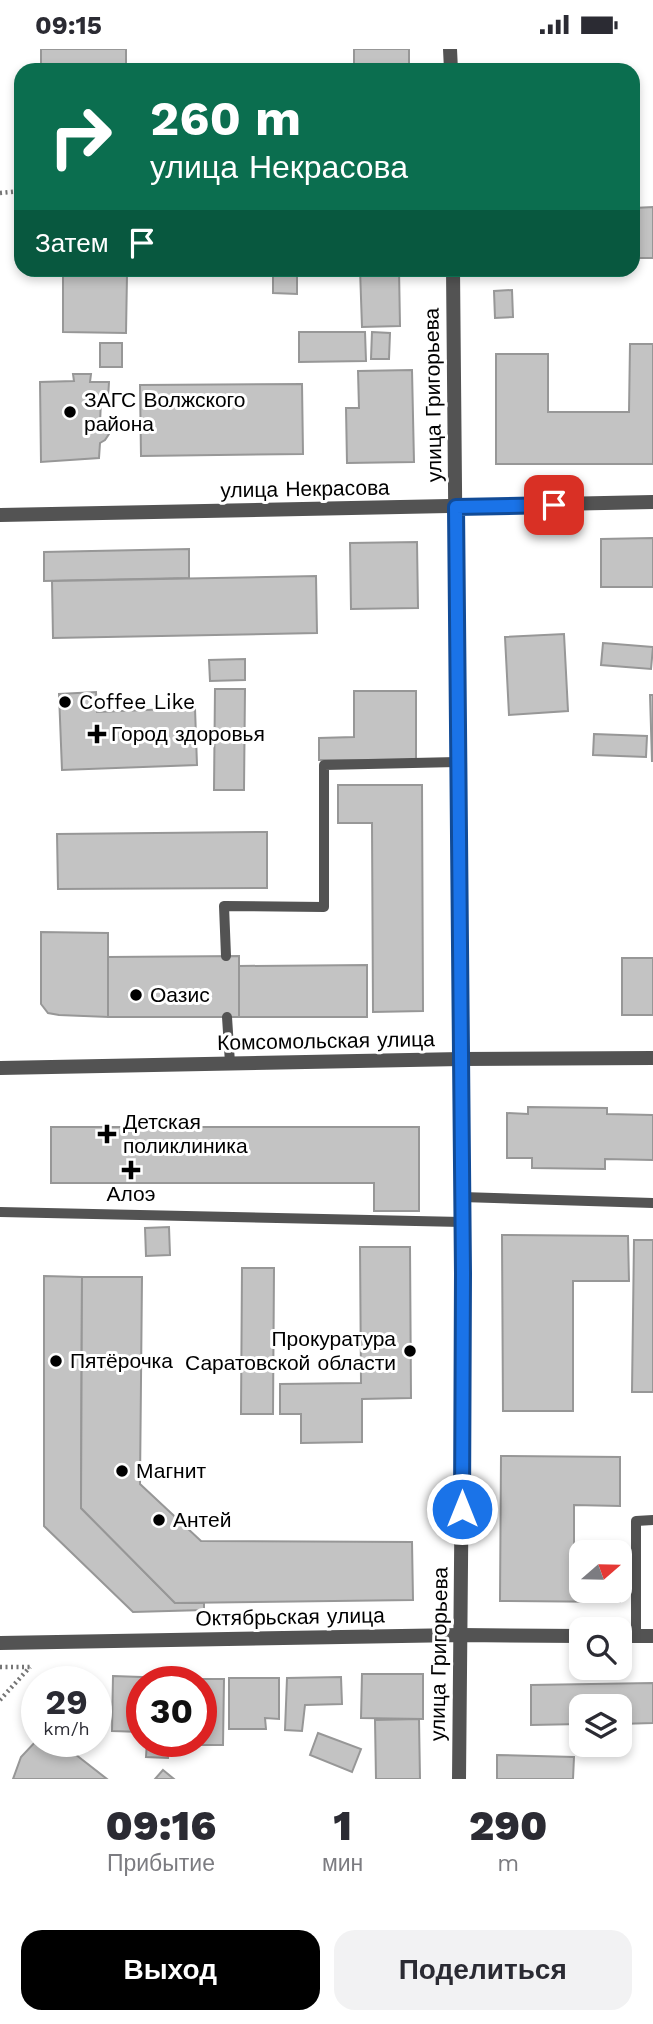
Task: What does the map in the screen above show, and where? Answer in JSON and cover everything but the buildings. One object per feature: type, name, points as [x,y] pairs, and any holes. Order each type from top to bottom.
[{"type":"street","name":"улица Григорьева","points":[[453,277],[462,1198],[459,1779]]},
{"type":"street","name":"улица Некрасова","points":[[0,515],[653,502]]},
{"type":"street","name":"Комсомольская улица","points":[[0,1068],[653,1058]]},
{"type":"street","name":"Октябрьская улица","points":[[0,1643],[569,1636]]},
{"type":"street","points":[[632,1636],[653,1636]]},
{"type":"lane","points":[[226,956],[224,906],[324,907],[324,765],[457,762]]},
{"type":"lane","points":[[227,1017],[230,1063]]},
{"type":"lane","points":[[462,1198],[653,1203]]},
{"type":"lane","points":[[0,1212],[462,1222]]},
{"type":"lane","points":[[636,1636],[636,1521],[653,1520]]},
{"type":"path","points":[[0,1667],[30,1667],[0,1700]]},
{"type":"place","name":"ЗАГС Волжского района","points":[[70,412]]},
{"type":"place","name":"Coffee Like","points":[[65,702]]},
{"type":"place","name":"Город здоровья","points":[[97,734]]},
{"type":"place","name":"Оазис","points":[[136,995]]},
{"type":"place","name":"Детская поликлиника","points":[[107,1134]]},
{"type":"place","name":"Алоэ","points":[[131,1170]]},
{"type":"place","name":"Прокуратура Саратовской области","points":[[410,1351]]},
{"type":"place","name":"Пятёрочка","points":[[56,1361]]},
{"type":"place","name":"Магнит","points":[[122,1471]]},
{"type":"place","name":"Антей","points":[[159,1520]]},
{"type":"route","points":[[462,1509],[463,1273],[456,507],[554,505]]}]
